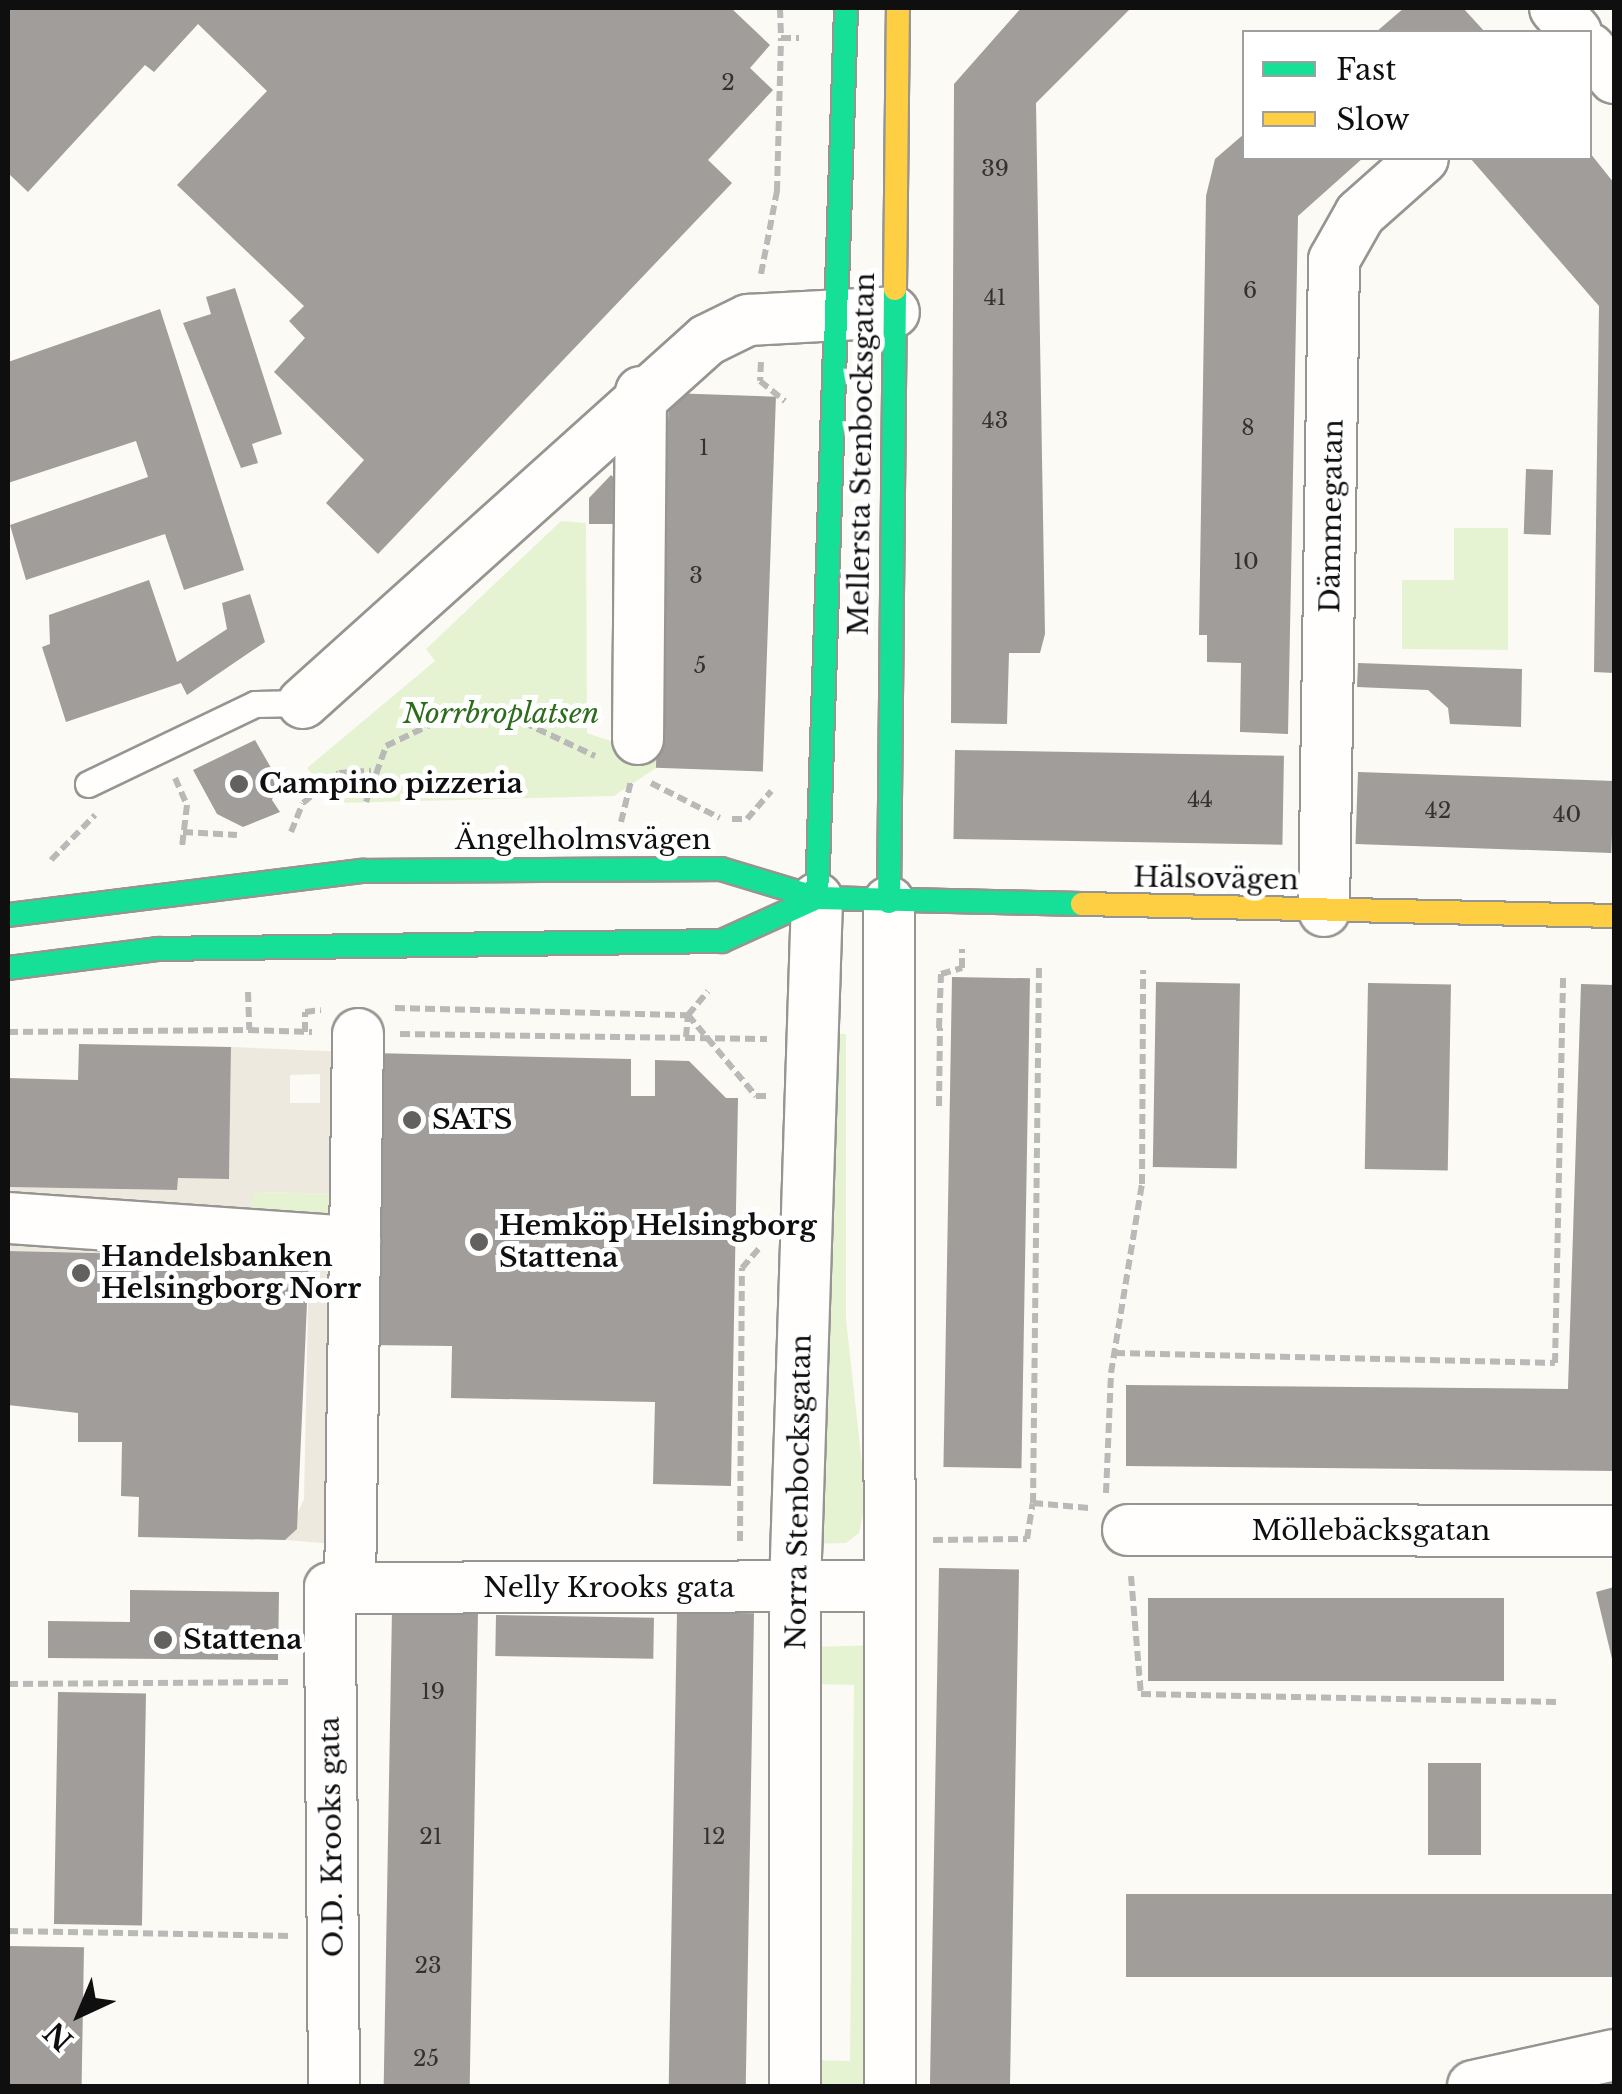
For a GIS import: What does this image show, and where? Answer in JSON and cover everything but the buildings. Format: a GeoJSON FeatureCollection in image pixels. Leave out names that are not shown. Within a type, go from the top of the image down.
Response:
{"type":"FeatureCollection","features":[{"type":"Feature","properties":{"kind":"main road","name":"Mellersta Stenbocksgatan"},"geometry":{"type":"LineString","coordinates":[[817,898],[818,790],[840,314],[846,8]]}},
{"type":"Feature","properties":{"kind":"main road","name":"Mellersta Stenbocksgatan"},"geometry":{"type":"LineString","coordinates":[[889,902],[898,8]]}},
{"type":"Feature","properties":{"kind":"main road","name":"Ängelholmsvägen"},"geometry":{"type":"LineString","coordinates":[[8,915],[362,871],[721,868],[817,898]]}},
{"type":"Feature","properties":{"kind":"main road","name":"Hälsovägen"},"geometry":{"type":"LineString","coordinates":[[817,898],[1614,916]]}},
{"type":"Feature","properties":{"kind":"main road"},"geometry":{"type":"LineString","coordinates":[[8,968],[158,949],[722,941],[817,898]]}},
{"type":"Feature","properties":{"kind":"street"},"geometry":{"type":"LineString","coordinates":[[1592,53],[1614,78]]}},
{"type":"Feature","properties":{"kind":"street","name":"Dämmegatan"},"geometry":{"type":"LineString","coordinates":[[1324,911],[1332,603],[1334,260],[1360,214],[1421,160]]}},
{"type":"Feature","properties":{"kind":"street"},"geometry":{"type":"LineString","coordinates":[[304,704],[340,680],[641,392],[730,327],[894,312]]}},
{"type":"Feature","properties":{"kind":"street"},"geometry":{"type":"LineString","coordinates":[[624,761],[641,392]]}},
{"type":"Feature","properties":{"kind":"street","name":"Norra Stenbocksgatan"},"geometry":{"type":"LineString","coordinates":[[795,2086],[794,1588],[817,898]]}},
{"type":"Feature","properties":{"kind":"street"},"geometry":{"type":"LineString","coordinates":[[889,902],[890,2086]]}},
{"type":"Feature","properties":{"kind":"street","name":"O.D. Krooks gata"},"geometry":{"type":"LineString","coordinates":[[334,2086],[330,1682],[340,1588],[355,1242],[352,1016]]}},
{"type":"Feature","properties":{"kind":"street"},"geometry":{"type":"LineString","coordinates":[[8,1218],[355,1242]]}},
{"type":"Feature","properties":{"kind":"street","name":"Möllebäcksgatan"},"geometry":{"type":"LineString","coordinates":[[1128,1530],[1614,1532]]}},
{"type":"Feature","properties":{"kind":"street","name":"Nelly Krooks gata"},"geometry":{"type":"LineString","coordinates":[[340,1588],[888,1586]]}},
{"type":"Feature","properties":{"kind":"street"},"geometry":{"type":"LineString","coordinates":[[1473,2086],[1614,2055]]}},
{"type":"Feature","properties":{"kind":"lane"},"geometry":{"type":"LineString","coordinates":[[88,784],[255,704],[304,704]]}},
{"type":"Feature","properties":{"kind":"path"},"geometry":{"type":"LineString","coordinates":[[780,8],[781,38]]}},
{"type":"Feature","properties":{"kind":"path"},"geometry":{"type":"LineString","coordinates":[[366,802],[371,771],[386,746],[418,723],[474,711],[529,723],[624,761],[720,818]]}},
{"type":"Feature","properties":{"kind":"path"},"geometry":{"type":"LineString","coordinates":[[620,826],[624,761]]}},
{"type":"Feature","properties":{"kind":"path"},"geometry":{"type":"LineString","coordinates":[[272,836],[289,837],[303,803],[339,773],[371,771]]}},
{"type":"Feature","properties":{"kind":"path"},"geometry":{"type":"LineString","coordinates":[[687,821],[747,819],[773,788],[818,790]]}},
{"type":"Feature","properties":{"kind":"path"},"geometry":{"type":"LineString","coordinates":[[720,818],[720,829]]}},
{"type":"Feature","properties":{"kind":"path"},"geometry":{"type":"LineString","coordinates":[[608,826],[637,824]]}},
{"type":"Feature","properties":{"kind":"path"},"geometry":{"type":"LineString","coordinates":[[183,832],[254,836]]}},
{"type":"Feature","properties":{"kind":"path"},"geometry":{"type":"LineString","coordinates":[[940,1540],[1027,1539],[1033,1503],[1039,968]]}},
{"type":"Feature","properties":{"kind":"path"},"geometry":{"type":"LineString","coordinates":[[1033,1503],[1106,1509],[1115,1354],[1142,1184],[1144,970]]}},
{"type":"Feature","properties":{"kind":"path"},"geometry":{"type":"LineString","coordinates":[[686,1037],[688,1014],[721,976]]}},
{"type":"Feature","properties":{"kind":"path"},"geometry":{"type":"LineString","coordinates":[[1115,1354],[1555,1364],[1563,976]]}},
{"type":"Feature","properties":{"kind":"path"},"geometry":{"type":"LineString","coordinates":[[230,988],[248,986],[249,1030]]}},
{"type":"Feature","properties":{"kind":"path"},"geometry":{"type":"LineString","coordinates":[[305,1032],[305,1012],[707,1039],[769,1038],[770,1023]]}},
{"type":"Feature","properties":{"kind":"path"},"geometry":{"type":"LineString","coordinates":[[8,1032],[305,1032],[352,1016],[688,1014]]}},
{"type":"Feature","properties":{"kind":"path"},"geometry":{"type":"LineString","coordinates":[[688,1014],[756,1096],[768,1096]]}},
{"type":"Feature","properties":{"kind":"path"},"geometry":{"type":"LineString","coordinates":[[1128,1530],[1141,1694],[1556,1702]]}},
{"type":"Feature","properties":{"kind":"path"},"geometry":{"type":"LineString","coordinates":[[8,1684],[330,1682]]}},
{"type":"Feature","properties":{"kind":"path"},"geometry":{"type":"LineString","coordinates":[[8,1931],[333,1936]]}},
{"type":"Feature","properties":{"kind":"green space","name":"Norrbroplatsen"},"geometry":{"type":"Polygon","coordinates":[[[561,521],[586,523],[587,733],[657,757],[656,768],[614,796],[337,803],[307,768],[435,661],[426,649],[561,521]]]}},
{"type":"Feature","properties":{"kind":"green space"},"geometry":{"type":"Polygon","coordinates":[[[1454,528],[1508,528],[1508,650],[1402,649],[1402,580],[1454,580],[1454,528]]]}},
{"type":"Feature","properties":{"kind":"green space"},"geometry":{"type":"Polygon","coordinates":[[[831,1034],[846,1034],[846,1319],[866,1501],[859,1533],[846,1543],[810,1544],[831,1034]]]}},
{"type":"Feature","properties":{"kind":"green space"},"geometry":{"type":"Polygon","coordinates":[[[256,1192],[344,1194],[343,1219],[243,1219],[256,1192]]]}},
{"type":"Feature","properties":{"kind":"green space"},"geometry":{"type":"Polygon","coordinates":[[[880,1645],[877,2086],[806,2086],[807,2060],[850,2061],[854,1685],[812,1684],[811,1647],[880,1645]]]}},
{"type":"Feature","properties":{"kind":"shaded area"},"geometry":{"type":"Polygon","coordinates":[[[231,1047],[372,1053],[371,1547],[285,1540],[304,1499],[309,1258],[8,1251],[8,1187],[176,1190],[178,1178],[229,1179],[231,1047]],[[320,1074],[290,1075],[290,1103],[320,1103],[320,1074]],[[256,1192],[243,1219],[342,1219],[344,1194],[256,1192]]]}},
{"type":"Feature","properties":{"kind":"traffic: fast"},"geometry":{"type":"LineString","coordinates":[[817,898],[846,8]]}},
{"type":"Feature","properties":{"kind":"traffic: fast"},"geometry":{"type":"LineString","coordinates":[[889,902],[895,289]]}},
{"type":"Feature","properties":{"kind":"traffic: fast"},"geometry":{"type":"LineString","coordinates":[[8,915],[362,871],[721,869],[817,898],[1082,904]]}},
{"type":"Feature","properties":{"kind":"traffic: fast"},"geometry":{"type":"LineString","coordinates":[[8,968],[158,949],[722,941],[817,898]]}},
{"type":"Feature","properties":{"kind":"traffic: slow"},"geometry":{"type":"LineString","coordinates":[[895,289],[898,8]]}},
{"type":"Feature","properties":{"kind":"traffic: slow"},"geometry":{"type":"LineString","coordinates":[[1082,904],[1614,916]]}},
{"type":"Feature","properties":{"kind":"place","name":"Campino pizzeria"},"geometry":{"type":"Point","coordinates":[239,784]}},
{"type":"Feature","properties":{"kind":"place","name":"SATS"},"geometry":{"type":"Point","coordinates":[412,1120]}},
{"type":"Feature","properties":{"kind":"place","name":"Hemköp Helsingborg Stattena"},"geometry":{"type":"Point","coordinates":[479,1242]}},
{"type":"Feature","properties":{"kind":"place","name":"Handelsbanken Helsingborg Norr"},"geometry":{"type":"Point","coordinates":[81,1273]}},
{"type":"Feature","properties":{"kind":"place","name":"Stattena"},"geometry":{"type":"Point","coordinates":[163,1640]}}]}
